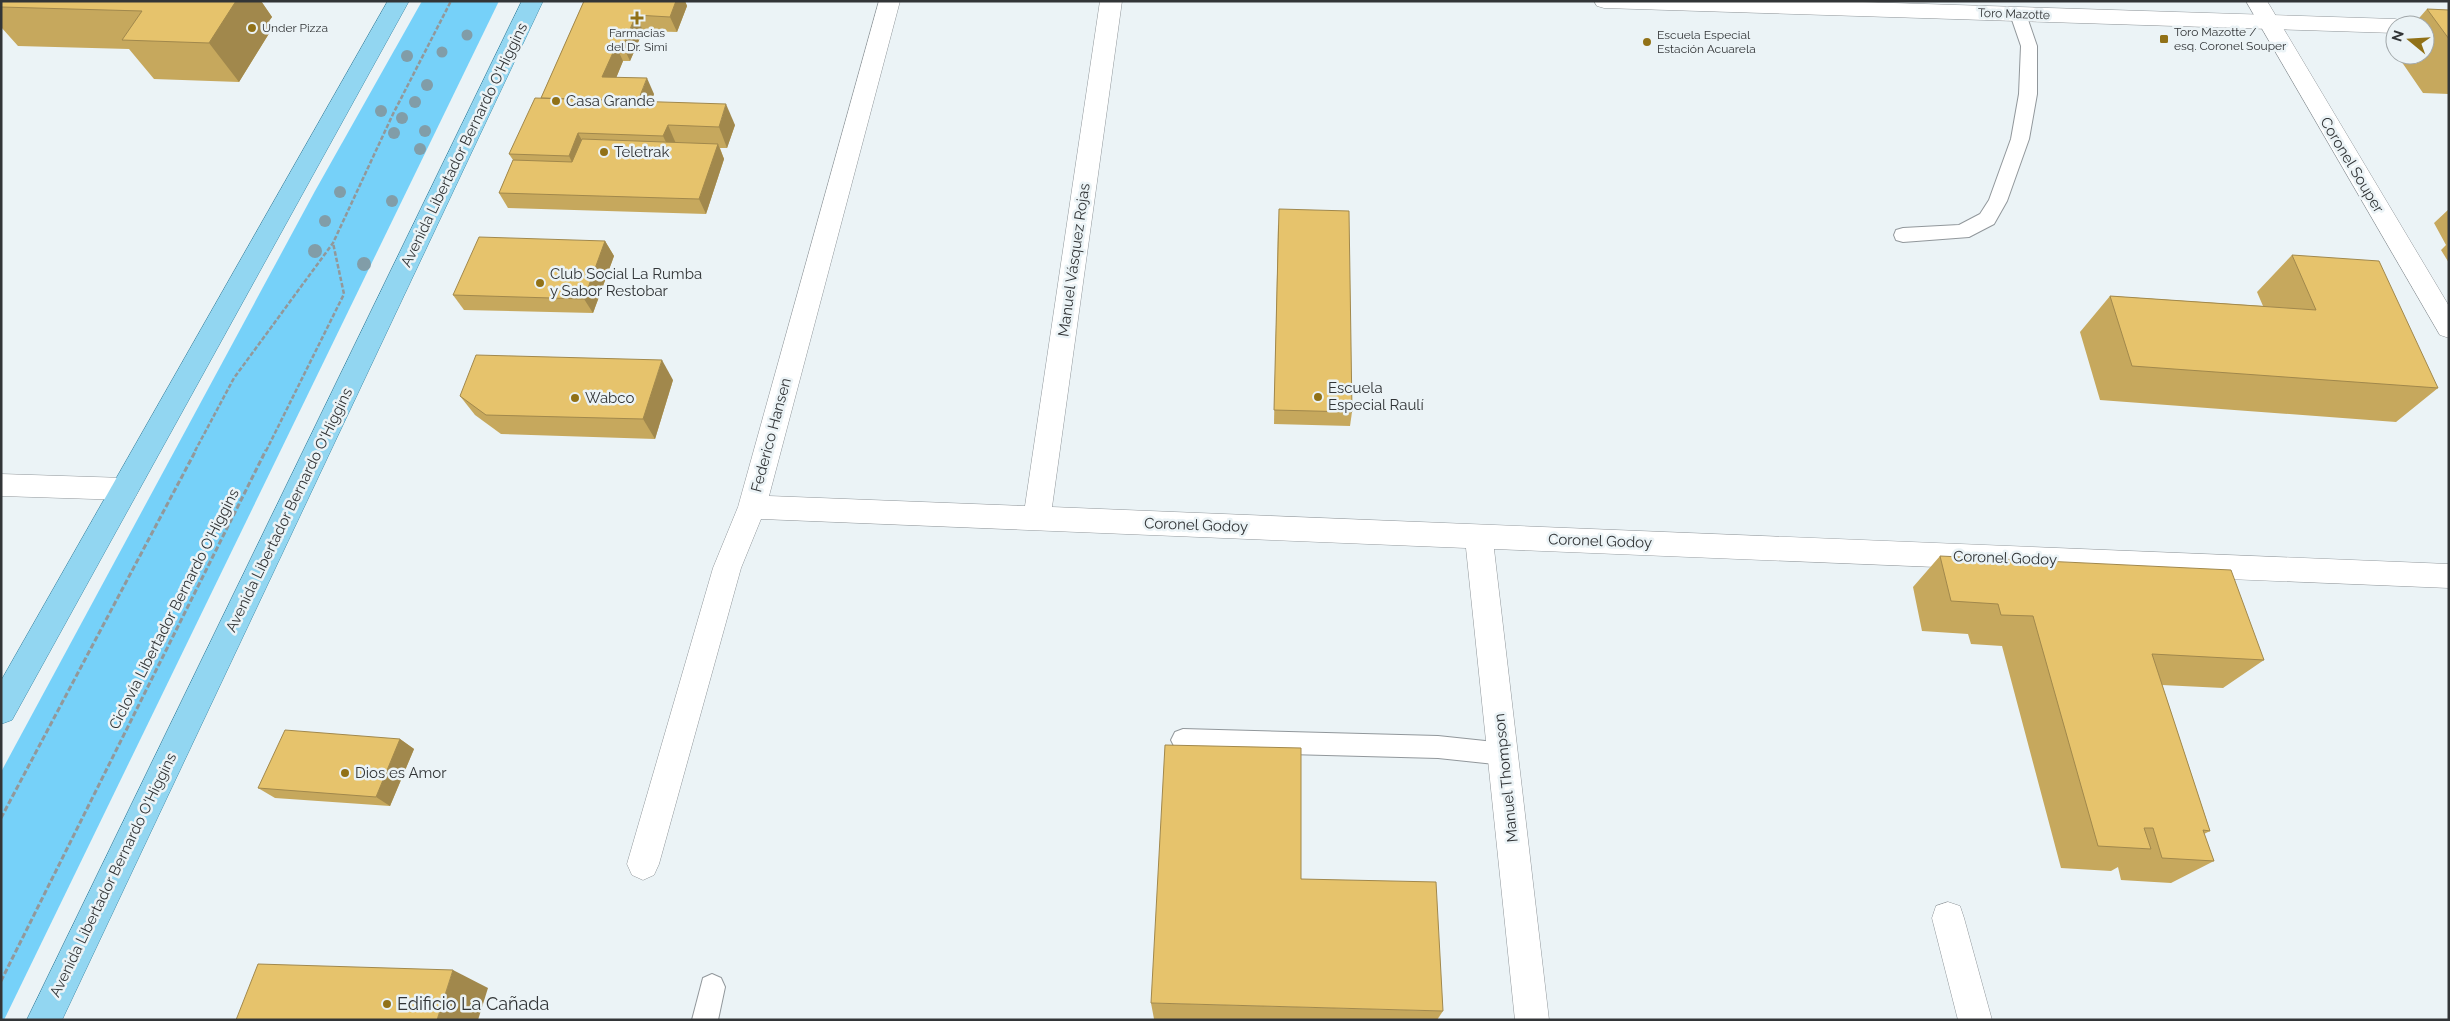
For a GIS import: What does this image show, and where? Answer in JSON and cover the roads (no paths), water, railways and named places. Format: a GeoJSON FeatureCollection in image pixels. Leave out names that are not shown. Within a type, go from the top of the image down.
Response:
{"type":"FeatureCollection","features":[{"type":"Feature","properties":{"kind":"main road"},"geometry":{"type":"LineString","coordinates":[[1,710],[399,1]]}},
{"type":"Feature","properties":{"kind":"main road","name":"Avenida Libertador Bernardo O'Higgins"},"geometry":{"type":"LineString","coordinates":[[44,1020],[534,1]]}},
{"type":"Feature","properties":{"kind":"street","name":"Federico Hansen"},"geometry":{"type":"LineString","coordinates":[[643,864],[727,568],[752,507],[890,1]]}},
{"type":"Feature","properties":{"kind":"street","name":"Manuel Vásquez Rojas"},"geometry":{"type":"LineString","coordinates":[[1037,518],[1111,1]]}},
{"type":"Feature","properties":{"kind":"street","name":"Toro Mazotte"},"geometry":{"type":"LineString","coordinates":[[1604,1],[2385,26]]}},
{"type":"Feature","properties":{"kind":"street","name":"Coronel Souper"},"geometry":{"type":"LineString","coordinates":[[2256,1],[2449,328]]}},
{"type":"Feature","properties":{"kind":"street"},"geometry":{"type":"LineString","coordinates":[[1,485],[125,489]]}},
{"type":"Feature","properties":{"kind":"street","name":"Coronel Godoy"},"geometry":{"type":"LineString","coordinates":[[752,507],[2449,576]]}},
{"type":"Feature","properties":{"kind":"street","name":"Manuel Thompson"},"geometry":{"type":"LineString","coordinates":[[1479,536],[1532,1020]]}},
{"type":"Feature","properties":{"kind":"street"},"geometry":{"type":"LineString","coordinates":[[1948,918],[1976,1020]]}},
{"type":"Feature","properties":{"kind":"lane"},"geometry":{"type":"LineString","coordinates":[[1904,235],[1962,232],[1987,219],[1998,201],[2020,139],[2028,94],[2029,46],[2018,14]]}},
{"type":"Feature","properties":{"kind":"lane"},"geometry":{"type":"LineString","coordinates":[[1183,740],[1438,747],[1504,754]]}},
{"type":"Feature","properties":{"kind":"lane"},"geometry":{"type":"LineString","coordinates":[[705,1020],[712,987]]}},
{"type":"Feature","properties":{"kind":"place","name":"Farmacias del Dr. Simi"},"geometry":{"type":"Point","coordinates":[637,18]}},
{"type":"Feature","properties":{"kind":"place","name":"Under Pizza"},"geometry":{"type":"Point","coordinates":[252,28]}},
{"type":"Feature","properties":{"kind":"place","name":"Toro Mazotte / esq. Coronel Souper"},"geometry":{"type":"Point","coordinates":[2164,39]}},
{"type":"Feature","properties":{"kind":"place","name":"Escuela Especial Estación Acuarela"},"geometry":{"type":"Point","coordinates":[1647,42]}},
{"type":"Feature","properties":{"kind":"place","name":"Casa Grande"},"geometry":{"type":"Point","coordinates":[556,101]}},
{"type":"Feature","properties":{"kind":"place","name":"Teletrak"},"geometry":{"type":"Point","coordinates":[604,152]}},
{"type":"Feature","properties":{"kind":"place","name":"Club Social La Rumba y Sabor Restobar"},"geometry":{"type":"Point","coordinates":[540,283]}},
{"type":"Feature","properties":{"kind":"place","name":"Escuela Especial Raulí"},"geometry":{"type":"Point","coordinates":[1318,397]}},
{"type":"Feature","properties":{"kind":"place","name":"Wabco"},"geometry":{"type":"Point","coordinates":[575,398]}},
{"type":"Feature","properties":{"kind":"place","name":"Dios es Amor"},"geometry":{"type":"Point","coordinates":[345,773]}},
{"type":"Feature","properties":{"kind":"place","name":"Edificio La Cañada"},"geometry":{"type":"Point","coordinates":[387,1004]}}]}
